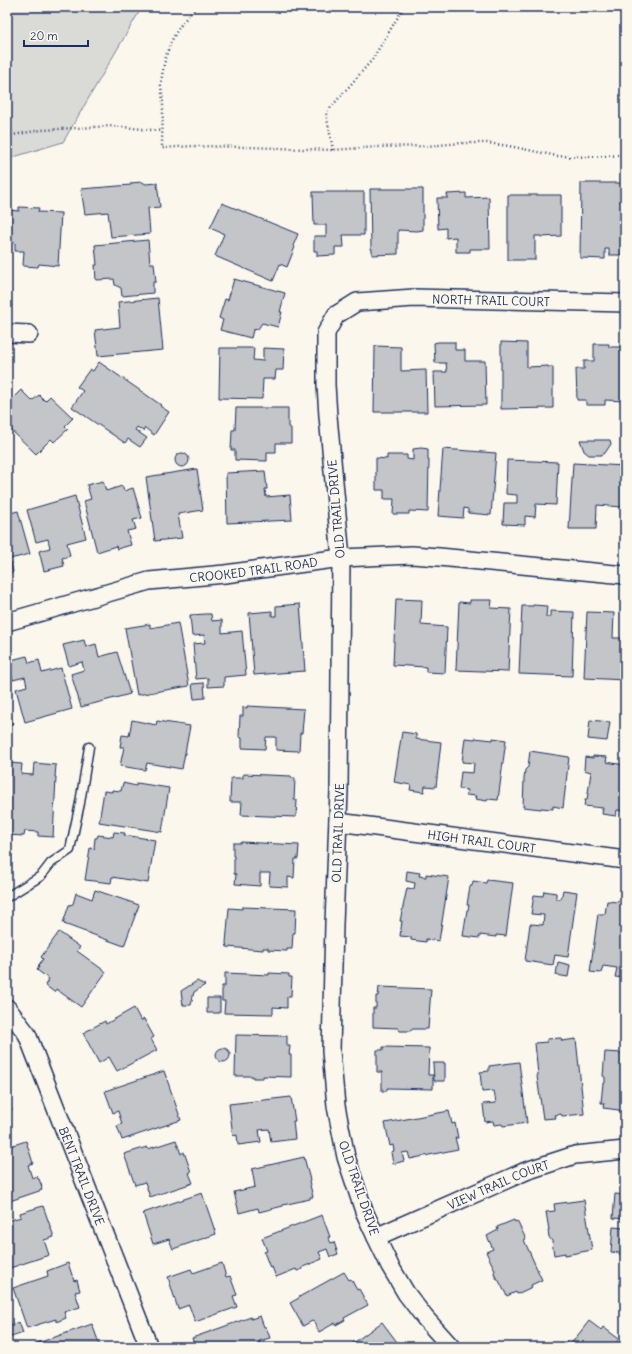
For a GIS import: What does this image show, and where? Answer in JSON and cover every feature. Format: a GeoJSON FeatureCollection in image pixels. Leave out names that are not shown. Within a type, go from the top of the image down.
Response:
{"type":"FeatureCollection","features":[{"type":"Feature","properties":{"kind":"street","name":"NORTH TRAIL COURT"},"geometry":{"type":"LineString","coordinates":[[357,302],[414,298],[625,303]]}},
{"type":"Feature","properties":{"kind":"street","name":"OLD TRAIL DRIVE"},"geometry":{"type":"LineString","coordinates":[[357,302],[336,315],[326,333],[327,408],[341,558],[338,822],[331,1061],[336,1106],[346,1157],[364,1210],[390,1266],[406,1293],[425,1318],[451,1347]]}},
{"type":"Feature","properties":{"kind":"street"},"geometry":{"type":"LineString","coordinates":[[7,333],[29,334]]}},
{"type":"Feature","properties":{"kind":"street","name":"CROOKED TRAIL ROAD"},"geometry":{"type":"LineString","coordinates":[[7,622],[149,581],[225,574],[341,558],[412,555],[625,576]]}},
{"type":"Feature","properties":{"kind":"street","name":"HIGH TRAIL COURT"},"geometry":{"type":"LineString","coordinates":[[338,822],[625,860]]}},
{"type":"Feature","properties":{"kind":"street","name":"BENT TRAIL DRIVE"},"geometry":{"type":"LineString","coordinates":[[7,1008],[27,1034],[149,1347]]}},
{"type":"Feature","properties":{"kind":"street","name":"VIEW TRAIL COURT"},"geometry":{"type":"LineString","coordinates":[[376,1237],[526,1171],[575,1155],[625,1150]]}},
{"type":"Feature","properties":{"kind":"lane"},"geometry":{"type":"LineString","coordinates":[[7,897],[41,876],[51,863],[70,850],[80,803],[89,747]]}},
{"type":"Feature","properties":{"kind":"path"},"geometry":{"type":"LineString","coordinates":[[197,7],[182,22],[171,40],[165,57],[161,84],[163,96],[162,148],[194,146],[333,150],[487,143],[557,156],[587,157],[625,155]]}},
{"type":"Feature","properties":{"kind":"path"},"geometry":{"type":"LineString","coordinates":[[333,150],[326,113],[372,60],[404,7]]}},
{"type":"Feature","properties":{"kind":"path"},"geometry":{"type":"LineString","coordinates":[[7,136],[41,130],[114,126],[162,131]]}},
{"type":"Feature","properties":{"kind":"shaded area"},"geometry":{"type":"Polygon","coordinates":[[[7,7],[142,7],[63,142],[7,159],[7,7]]]}},
{"type":"Feature","properties":{"kind":"building"},"geometry":{"type":"Polygon","coordinates":[[[142,182],[146,184],[157,183],[160,207],[148,208],[150,234],[111,237],[108,212],[85,214],[81,189],[131,185],[131,183],[142,182]]]}},
{"type":"Feature","properties":{"kind":"building"},"geometry":{"type":"Polygon","coordinates":[[[581,183],[625,183],[625,255],[609,255],[609,249],[605,249],[605,259],[580,258],[581,183]]]}},
{"type":"Feature","properties":{"kind":"building"},"geometry":{"type":"Polygon","coordinates":[[[370,189],[423,189],[423,230],[398,230],[398,254],[372,255],[370,189]]]}},
{"type":"Feature","properties":{"kind":"building"},"geometry":{"type":"Polygon","coordinates":[[[313,192],[364,192],[364,235],[343,235],[344,247],[335,247],[335,255],[317,256],[317,251],[314,251],[314,236],[326,236],[326,225],[314,225],[313,192]]]}},
{"type":"Feature","properties":{"kind":"building"},"geometry":{"type":"Polygon","coordinates":[[[466,193],[466,198],[489,197],[490,249],[470,249],[470,252],[456,252],[456,237],[446,238],[446,228],[438,229],[437,198],[448,198],[447,194],[466,193]]]}},
{"type":"Feature","properties":{"kind":"building"},"geometry":{"type":"Polygon","coordinates":[[[508,195],[561,195],[561,236],[535,236],[535,260],[508,260],[508,195]]]}},
{"type":"Feature","properties":{"kind":"building"},"geometry":{"type":"Polygon","coordinates":[[[222,203],[298,234],[293,246],[295,247],[287,267],[280,264],[273,281],[215,256],[224,234],[210,228],[222,203]]]}},
{"type":"Feature","properties":{"kind":"building"},"geometry":{"type":"Polygon","coordinates":[[[19,207],[39,208],[38,212],[61,213],[58,266],[39,264],[38,267],[23,266],[24,251],[15,251],[15,243],[7,242],[9,210],[19,211],[19,207]]]}},
{"type":"Feature","properties":{"kind":"building"},"geometry":{"type":"Polygon","coordinates":[[[148,240],[150,263],[154,263],[156,282],[153,282],[153,293],[122,296],[121,288],[115,285],[114,279],[96,280],[95,265],[97,265],[95,245],[148,240]]]}},
{"type":"Feature","properties":{"kind":"building"},"geometry":{"type":"Polygon","coordinates":[[[234,279],[285,293],[278,327],[262,323],[258,329],[253,330],[251,338],[220,330],[223,320],[219,318],[225,299],[228,300],[234,279]]]}},
{"type":"Feature","properties":{"kind":"building"},"geometry":{"type":"Polygon","coordinates":[[[158,298],[163,350],[98,356],[95,330],[120,327],[118,302],[158,298]]]}},
{"type":"Feature","properties":{"kind":"building"},"geometry":{"type":"Polygon","coordinates":[[[455,342],[455,350],[465,350],[465,361],[485,361],[486,405],[435,406],[434,372],[447,372],[446,363],[435,363],[434,343],[455,342]]]}},
{"type":"Feature","properties":{"kind":"building"},"geometry":{"type":"Polygon","coordinates":[[[501,342],[527,343],[527,367],[553,367],[553,408],[501,409],[501,342]]]}},
{"type":"Feature","properties":{"kind":"building"},"geometry":{"type":"Polygon","coordinates":[[[594,344],[609,344],[609,347],[625,347],[625,401],[605,400],[605,405],[586,405],[586,400],[577,400],[576,369],[584,369],[584,361],[594,361],[594,344]]]}},
{"type":"Feature","properties":{"kind":"building"},"geometry":{"type":"Polygon","coordinates":[[[375,346],[401,347],[401,371],[426,370],[427,412],[374,412],[375,346]]]}},
{"type":"Feature","properties":{"kind":"building"},"geometry":{"type":"Polygon","coordinates":[[[220,348],[254,348],[253,360],[263,361],[263,348],[284,349],[283,370],[276,370],[275,379],[263,379],[262,399],[219,398],[220,348]]]}},
{"type":"Feature","properties":{"kind":"building"},"geometry":{"type":"Polygon","coordinates":[[[99,362],[169,412],[154,435],[145,428],[143,431],[137,427],[135,430],[147,438],[140,447],[128,439],[125,443],[72,407],[83,391],[77,387],[90,369],[93,371],[99,362]]]}},
{"type":"Feature","properties":{"kind":"building"},"geometry":{"type":"Polygon","coordinates":[[[21,390],[32,401],[39,395],[45,401],[50,396],[73,418],[65,426],[68,429],[54,442],[51,439],[36,454],[7,426],[7,407],[12,403],[10,401],[21,390]]]}},
{"type":"Feature","properties":{"kind":"building"},"geometry":{"type":"Polygon","coordinates":[[[236,408],[288,408],[288,427],[291,428],[291,443],[276,443],[276,452],[267,452],[267,461],[235,460],[235,450],[231,450],[232,430],[235,430],[236,408]]]}},
{"type":"Feature","properties":{"kind":"building"},"geometry":{"type":"Polygon","coordinates":[[[580,440],[610,440],[611,444],[605,453],[601,455],[589,455],[584,451],[580,440]]]}},
{"type":"Feature","properties":{"kind":"building"},"geometry":{"type":"Polygon","coordinates":[[[413,449],[428,449],[428,512],[409,511],[409,514],[393,514],[394,499],[384,499],[384,490],[376,490],[376,458],[387,459],[387,455],[407,455],[407,459],[413,460],[413,449]]]}},
{"type":"Feature","properties":{"kind":"building"},"geometry":{"type":"Polygon","coordinates":[[[443,449],[496,453],[491,515],[468,513],[468,509],[464,508],[463,518],[438,516],[443,449]]]}},
{"type":"Feature","properties":{"kind":"building"},"geometry":{"type":"Polygon","coordinates":[[[182,453],[187,455],[189,460],[187,465],[182,467],[177,465],[175,460],[177,455],[182,453]]]}},
{"type":"Feature","properties":{"kind":"building"},"geometry":{"type":"Polygon","coordinates":[[[507,460],[558,462],[556,505],[536,504],[535,517],[525,516],[525,525],[503,524],[504,503],[517,503],[517,495],[506,494],[507,460]]]}},
{"type":"Feature","properties":{"kind":"building"},"geometry":{"type":"Polygon","coordinates":[[[573,463],[624,466],[622,507],[597,505],[596,529],[569,529],[573,463]]]}},
{"type":"Feature","properties":{"kind":"building"},"geometry":{"type":"Polygon","coordinates":[[[197,469],[203,510],[178,514],[182,538],[155,541],[146,477],[197,469]]]}},
{"type":"Feature","properties":{"kind":"building"},"geometry":{"type":"Polygon","coordinates":[[[265,471],[267,489],[265,489],[266,497],[290,495],[292,520],[227,523],[226,473],[265,471]]]}},
{"type":"Feature","properties":{"kind":"building"},"geometry":{"type":"Polygon","coordinates":[[[103,481],[106,491],[122,486],[124,491],[133,488],[142,518],[133,520],[136,529],[127,531],[131,545],[117,549],[116,546],[97,552],[84,501],[91,499],[87,485],[103,481]]]}},
{"type":"Feature","properties":{"kind":"building"},"geometry":{"type":"Polygon","coordinates":[[[75,496],[86,538],[67,543],[70,556],[62,558],[64,566],[44,571],[39,551],[50,548],[48,539],[36,542],[27,510],[75,496]]]}},
{"type":"Feature","properties":{"kind":"building"},"geometry":{"type":"Polygon","coordinates":[[[18,511],[30,554],[10,559],[13,572],[7,574],[7,514],[18,511]]]}},
{"type":"Feature","properties":{"kind":"building"},"geometry":{"type":"Polygon","coordinates":[[[396,599],[422,600],[421,625],[447,627],[445,673],[426,672],[426,667],[393,665],[396,599]]]}},
{"type":"Feature","properties":{"kind":"building"},"geometry":{"type":"Polygon","coordinates":[[[470,600],[492,600],[491,608],[511,609],[508,672],[456,670],[459,602],[470,603],[470,600]]]}},
{"type":"Feature","properties":{"kind":"building"},"geometry":{"type":"Polygon","coordinates":[[[300,604],[305,671],[254,675],[249,613],[272,611],[272,616],[276,616],[276,606],[300,604]]]}},
{"type":"Feature","properties":{"kind":"building"},"geometry":{"type":"Polygon","coordinates":[[[522,606],[547,606],[546,617],[550,617],[550,611],[574,612],[572,676],[519,674],[522,606]]]}},
{"type":"Feature","properties":{"kind":"building"},"geometry":{"type":"Polygon","coordinates":[[[587,612],[614,613],[613,638],[625,638],[625,680],[584,678],[587,612]]]}},
{"type":"Feature","properties":{"kind":"building"},"geometry":{"type":"Polygon","coordinates":[[[211,614],[212,621],[222,620],[222,633],[242,631],[246,675],[224,677],[224,686],[208,687],[208,678],[196,679],[193,644],[205,643],[204,635],[192,636],[190,615],[211,614]]]}},
{"type":"Feature","properties":{"kind":"building"},"geometry":{"type":"Polygon","coordinates":[[[178,623],[189,686],[137,695],[125,628],[150,624],[150,628],[178,623]]]}},
{"type":"Feature","properties":{"kind":"building"},"geometry":{"type":"Polygon","coordinates":[[[84,640],[86,647],[96,644],[99,657],[117,652],[130,694],[81,707],[71,674],[84,670],[82,662],[69,666],[63,645],[84,640]]]}},
{"type":"Feature","properties":{"kind":"building"},"geometry":{"type":"Polygon","coordinates":[[[27,656],[29,663],[39,660],[42,673],[61,668],[72,709],[25,722],[16,689],[27,686],[25,677],[13,680],[7,661],[27,656]]]}},
{"type":"Feature","properties":{"kind":"building"},"geometry":{"type":"Polygon","coordinates":[[[204,683],[205,698],[194,699],[192,684],[204,683]]]}},
{"type":"Feature","properties":{"kind":"building"},"geometry":{"type":"Polygon","coordinates":[[[7,700],[13,725],[7,726],[7,700]]]}},
{"type":"Feature","properties":{"kind":"building"},"geometry":{"type":"Polygon","coordinates":[[[247,706],[304,709],[299,751],[276,750],[276,737],[266,737],[265,749],[242,748],[242,738],[239,737],[240,716],[243,716],[243,707],[247,708],[247,706]]]}},
{"type":"Feature","properties":{"kind":"building"},"geometry":{"type":"Polygon","coordinates":[[[132,720],[156,725],[157,721],[190,726],[182,769],[147,763],[145,770],[120,766],[124,747],[120,747],[122,735],[129,736],[132,720]]]}},
{"type":"Feature","properties":{"kind":"building"},"geometry":{"type":"Polygon","coordinates":[[[590,720],[610,722],[607,741],[588,739],[590,720]]]}},
{"type":"Feature","properties":{"kind":"building"},"geometry":{"type":"Polygon","coordinates":[[[402,732],[416,734],[416,739],[441,742],[436,787],[425,786],[424,792],[410,790],[411,785],[394,782],[402,732]]]}},
{"type":"Feature","properties":{"kind":"building"},"geometry":{"type":"Polygon","coordinates":[[[465,738],[493,740],[493,738],[506,740],[498,800],[488,799],[487,801],[475,799],[476,796],[466,795],[467,790],[459,789],[461,772],[473,773],[474,763],[462,762],[465,738]]]}},
{"type":"Feature","properties":{"kind":"building"},"geometry":{"type":"Polygon","coordinates":[[[530,751],[569,757],[563,808],[553,806],[553,809],[523,807],[525,770],[528,767],[530,751]]]}},
{"type":"Feature","properties":{"kind":"building"},"geometry":{"type":"Polygon","coordinates":[[[593,756],[607,757],[606,762],[625,765],[625,811],[617,810],[616,816],[602,814],[603,808],[584,806],[585,800],[587,800],[591,772],[584,770],[585,757],[593,758],[593,756]]]}},
{"type":"Feature","properties":{"kind":"building"},"geometry":{"type":"Polygon","coordinates":[[[9,763],[22,764],[21,774],[33,775],[34,763],[56,765],[53,837],[38,836],[38,832],[25,831],[24,836],[7,835],[7,774],[9,763]]]}},
{"type":"Feature","properties":{"kind":"building"},"geometry":{"type":"Polygon","coordinates":[[[243,774],[291,776],[291,778],[295,778],[294,800],[297,800],[296,817],[241,815],[242,802],[230,802],[231,778],[243,778],[243,774]]]}},
{"type":"Feature","properties":{"kind":"building"},"geometry":{"type":"Polygon","coordinates":[[[123,783],[136,786],[137,783],[169,788],[162,832],[99,822],[104,791],[121,791],[123,783]]]}},
{"type":"Feature","properties":{"kind":"building"},"geometry":{"type":"Polygon","coordinates":[[[114,832],[155,840],[148,883],[112,877],[111,883],[85,880],[90,848],[95,849],[95,838],[97,838],[98,835],[113,837],[114,832]]]}},
{"type":"Feature","properties":{"kind":"building"},"geometry":{"type":"Polygon","coordinates":[[[241,842],[299,845],[298,859],[295,859],[294,878],[288,877],[288,887],[269,886],[270,873],[260,873],[260,886],[235,884],[236,874],[234,874],[233,843],[241,842]]]}},
{"type":"Feature","properties":{"kind":"building"},"geometry":{"type":"Polygon","coordinates":[[[407,871],[420,873],[419,876],[426,877],[426,874],[449,877],[439,941],[426,939],[426,942],[411,940],[411,937],[400,936],[402,921],[400,921],[407,888],[414,889],[415,883],[406,881],[407,871]]]}},
{"type":"Feature","properties":{"kind":"building"},"geometry":{"type":"Polygon","coordinates":[[[487,880],[513,883],[506,936],[496,935],[496,937],[480,935],[480,938],[463,936],[469,905],[467,905],[470,886],[472,886],[473,881],[486,883],[487,880]]]}},
{"type":"Feature","properties":{"kind":"building"},"geometry":{"type":"Polygon","coordinates":[[[95,890],[139,905],[124,946],[63,923],[69,905],[73,904],[76,893],[92,899],[95,890]]]}},
{"type":"Feature","properties":{"kind":"building"},"geometry":{"type":"Polygon","coordinates":[[[563,890],[577,892],[568,957],[555,955],[553,965],[525,961],[530,924],[543,925],[544,915],[531,914],[534,895],[543,896],[544,891],[556,893],[556,899],[561,899],[563,890]]]}},
{"type":"Feature","properties":{"kind":"building"},"geometry":{"type":"Polygon","coordinates":[[[620,899],[625,899],[625,978],[615,977],[617,968],[603,966],[601,973],[590,972],[598,914],[605,914],[607,901],[617,902],[620,899]]]}},
{"type":"Feature","properties":{"kind":"building"},"geometry":{"type":"Polygon","coordinates":[[[242,907],[296,909],[295,933],[293,933],[292,949],[287,949],[287,951],[268,950],[268,948],[263,948],[263,950],[227,947],[226,943],[229,908],[242,909],[242,907]]]}},
{"type":"Feature","properties":{"kind":"building"},"geometry":{"type":"Polygon","coordinates":[[[59,932],[80,947],[77,951],[106,972],[81,1007],[56,989],[54,992],[45,985],[49,979],[37,970],[43,959],[41,957],[59,932]]]}},
{"type":"Feature","properties":{"kind":"building"},"geometry":{"type":"Polygon","coordinates":[[[558,962],[570,965],[568,977],[556,975],[558,962]]]}},
{"type":"Feature","properties":{"kind":"building"},"geometry":{"type":"Polygon","coordinates":[[[225,973],[269,975],[269,973],[289,974],[289,977],[292,977],[291,996],[287,997],[287,1008],[273,1007],[273,1014],[224,1013],[225,1001],[222,1001],[222,986],[225,986],[225,973]]]}},
{"type":"Feature","properties":{"kind":"building"},"geometry":{"type":"Polygon","coordinates":[[[197,981],[205,985],[194,992],[191,1005],[183,1005],[181,991],[197,981]]]}},
{"type":"Feature","properties":{"kind":"building"},"geometry":{"type":"Polygon","coordinates":[[[379,987],[431,989],[428,1029],[400,1031],[398,1028],[373,1027],[373,1008],[376,1008],[376,996],[378,996],[379,987]]]}},
{"type":"Feature","properties":{"kind":"building"},"geometry":{"type":"Polygon","coordinates":[[[207,998],[220,998],[220,1013],[207,1013],[207,998]]]}},
{"type":"Feature","properties":{"kind":"building"},"geometry":{"type":"Polygon","coordinates":[[[134,1008],[141,1021],[144,1019],[154,1037],[151,1039],[157,1050],[117,1071],[109,1057],[99,1063],[83,1033],[105,1021],[106,1024],[134,1008]]]}},
{"type":"Feature","properties":{"kind":"building"},"geometry":{"type":"Polygon","coordinates":[[[236,1035],[287,1036],[287,1046],[290,1046],[289,1055],[291,1055],[291,1077],[263,1076],[263,1078],[253,1078],[253,1076],[235,1076],[236,1035]]]}},
{"type":"Feature","properties":{"kind":"building"},"geometry":{"type":"Polygon","coordinates":[[[561,1038],[562,1041],[576,1039],[584,1114],[562,1116],[561,1114],[555,1115],[556,1118],[543,1119],[537,1076],[535,1043],[547,1042],[547,1039],[561,1038]]]}},
{"type":"Feature","properties":{"kind":"building"},"geometry":{"type":"Polygon","coordinates":[[[383,1047],[429,1048],[428,1075],[433,1075],[433,1089],[387,1088],[387,1091],[382,1091],[382,1072],[377,1072],[377,1050],[383,1050],[383,1047]]]}},
{"type":"Feature","properties":{"kind":"building"},"geometry":{"type":"Polygon","coordinates":[[[220,1048],[226,1048],[230,1052],[230,1058],[226,1062],[220,1062],[216,1058],[216,1052],[220,1048]]]}},
{"type":"Feature","properties":{"kind":"building"},"geometry":{"type":"Polygon","coordinates":[[[605,1052],[622,1053],[622,1056],[625,1056],[625,1112],[603,1108],[604,1103],[601,1103],[603,1083],[605,1083],[605,1077],[603,1076],[605,1052]]]}},
{"type":"Feature","properties":{"kind":"building"},"geometry":{"type":"Polygon","coordinates":[[[519,1062],[527,1123],[503,1126],[502,1124],[494,1125],[493,1121],[485,1122],[483,1104],[496,1103],[494,1091],[482,1092],[480,1072],[489,1071],[489,1066],[519,1062]]]}},
{"type":"Feature","properties":{"kind":"building"},"geometry":{"type":"Polygon","coordinates":[[[433,1063],[445,1063],[445,1081],[434,1081],[433,1063]]]}},
{"type":"Feature","properties":{"kind":"building"},"geometry":{"type":"Polygon","coordinates":[[[164,1071],[181,1120],[122,1140],[117,1126],[122,1124],[118,1111],[113,1113],[105,1091],[164,1071]]]}},
{"type":"Feature","properties":{"kind":"building"},"geometry":{"type":"Polygon","coordinates":[[[291,1097],[295,1121],[293,1121],[295,1139],[271,1142],[269,1129],[259,1130],[261,1142],[238,1145],[237,1135],[233,1136],[229,1104],[291,1097]]]}},
{"type":"Feature","properties":{"kind":"building"},"geometry":{"type":"Polygon","coordinates":[[[7,1101],[12,1110],[7,1113],[7,1101]]]}},
{"type":"Feature","properties":{"kind":"building"},"geometry":{"type":"Polygon","coordinates":[[[449,1111],[452,1124],[455,1123],[458,1138],[455,1138],[458,1149],[410,1159],[408,1152],[402,1153],[404,1161],[393,1164],[391,1152],[394,1151],[393,1145],[390,1146],[385,1123],[449,1111]]]}},
{"type":"Feature","properties":{"kind":"building"},"geometry":{"type":"Polygon","coordinates":[[[176,1140],[181,1154],[184,1152],[193,1183],[150,1197],[145,1182],[135,1185],[124,1154],[147,1147],[148,1149],[176,1140]]]}},
{"type":"Feature","properties":{"kind":"building"},"geometry":{"type":"Polygon","coordinates":[[[26,1141],[33,1163],[28,1165],[32,1178],[37,1176],[42,1190],[7,1202],[7,1147],[26,1141]]]}},
{"type":"Feature","properties":{"kind":"building"},"geometry":{"type":"Polygon","coordinates":[[[304,1157],[313,1197],[259,1212],[258,1208],[239,1213],[234,1192],[255,1187],[252,1169],[304,1157]]]}},
{"type":"Feature","properties":{"kind":"building"},"geometry":{"type":"Polygon","coordinates":[[[202,1193],[216,1234],[173,1249],[169,1239],[153,1244],[143,1213],[202,1193]]]}},
{"type":"Feature","properties":{"kind":"building"},"geometry":{"type":"Polygon","coordinates":[[[615,1194],[625,1195],[625,1219],[613,1218],[615,1194]]]}},
{"type":"Feature","properties":{"kind":"building"},"geometry":{"type":"Polygon","coordinates":[[[584,1200],[592,1250],[565,1255],[565,1253],[554,1255],[552,1241],[549,1237],[546,1212],[555,1211],[554,1204],[584,1200]]]}},
{"type":"Feature","properties":{"kind":"building"},"geometry":{"type":"Polygon","coordinates":[[[43,1206],[54,1237],[44,1240],[49,1255],[7,1269],[7,1221],[21,1217],[20,1213],[43,1206]]]}},
{"type":"Feature","properties":{"kind":"building"},"geometry":{"type":"Polygon","coordinates":[[[322,1215],[330,1237],[328,1237],[331,1243],[334,1242],[338,1254],[330,1257],[327,1249],[319,1252],[322,1259],[303,1267],[303,1269],[297,1271],[296,1269],[276,1277],[272,1267],[270,1268],[264,1252],[267,1251],[262,1238],[322,1215]]]}},
{"type":"Feature","properties":{"kind":"building"},"geometry":{"type":"Polygon","coordinates":[[[514,1220],[515,1222],[517,1221],[526,1239],[524,1240],[542,1280],[531,1285],[532,1287],[517,1294],[516,1292],[507,1296],[496,1278],[494,1273],[495,1270],[486,1252],[493,1249],[487,1236],[498,1230],[497,1227],[514,1220]]]}},
{"type":"Feature","properties":{"kind":"building"},"geometry":{"type":"Polygon","coordinates":[[[625,1223],[625,1255],[620,1255],[620,1253],[611,1252],[613,1227],[624,1228],[625,1223]]]}},
{"type":"Feature","properties":{"kind":"building"},"geometry":{"type":"Polygon","coordinates":[[[68,1263],[74,1281],[77,1280],[80,1291],[75,1292],[80,1307],[64,1312],[66,1318],[56,1322],[56,1319],[27,1328],[13,1288],[48,1276],[47,1271],[68,1263]]]}},
{"type":"Feature","properties":{"kind":"building"},"geometry":{"type":"Polygon","coordinates":[[[222,1263],[226,1277],[230,1276],[237,1295],[233,1296],[237,1307],[195,1322],[189,1305],[178,1309],[168,1277],[191,1269],[193,1273],[222,1263]]]}},
{"type":"Feature","properties":{"kind":"building"},"geometry":{"type":"Polygon","coordinates":[[[344,1272],[349,1280],[351,1279],[357,1290],[359,1289],[368,1305],[344,1318],[345,1320],[336,1325],[335,1323],[319,1332],[312,1321],[303,1326],[290,1303],[344,1272]]]}},
{"type":"Feature","properties":{"kind":"building"},"geometry":{"type":"Polygon","coordinates":[[[260,1316],[270,1338],[259,1341],[261,1347],[195,1347],[192,1338],[251,1317],[251,1319],[260,1316]]]}},
{"type":"Feature","properties":{"kind":"building"},"geometry":{"type":"Polygon","coordinates":[[[589,1321],[601,1330],[603,1327],[619,1339],[616,1343],[622,1347],[562,1347],[566,1342],[570,1345],[589,1321]]]}},
{"type":"Feature","properties":{"kind":"building"},"geometry":{"type":"Polygon","coordinates":[[[19,1322],[23,1333],[8,1338],[7,1326],[19,1322]]]}},
{"type":"Feature","properties":{"kind":"building"},"geometry":{"type":"Polygon","coordinates":[[[382,1322],[397,1342],[396,1344],[398,1347],[348,1347],[382,1322]]]}},
{"type":"Feature","properties":{"kind":"building"},"geometry":{"type":"Polygon","coordinates":[[[92,1324],[100,1346],[36,1347],[35,1344],[92,1324]]]}}]}
